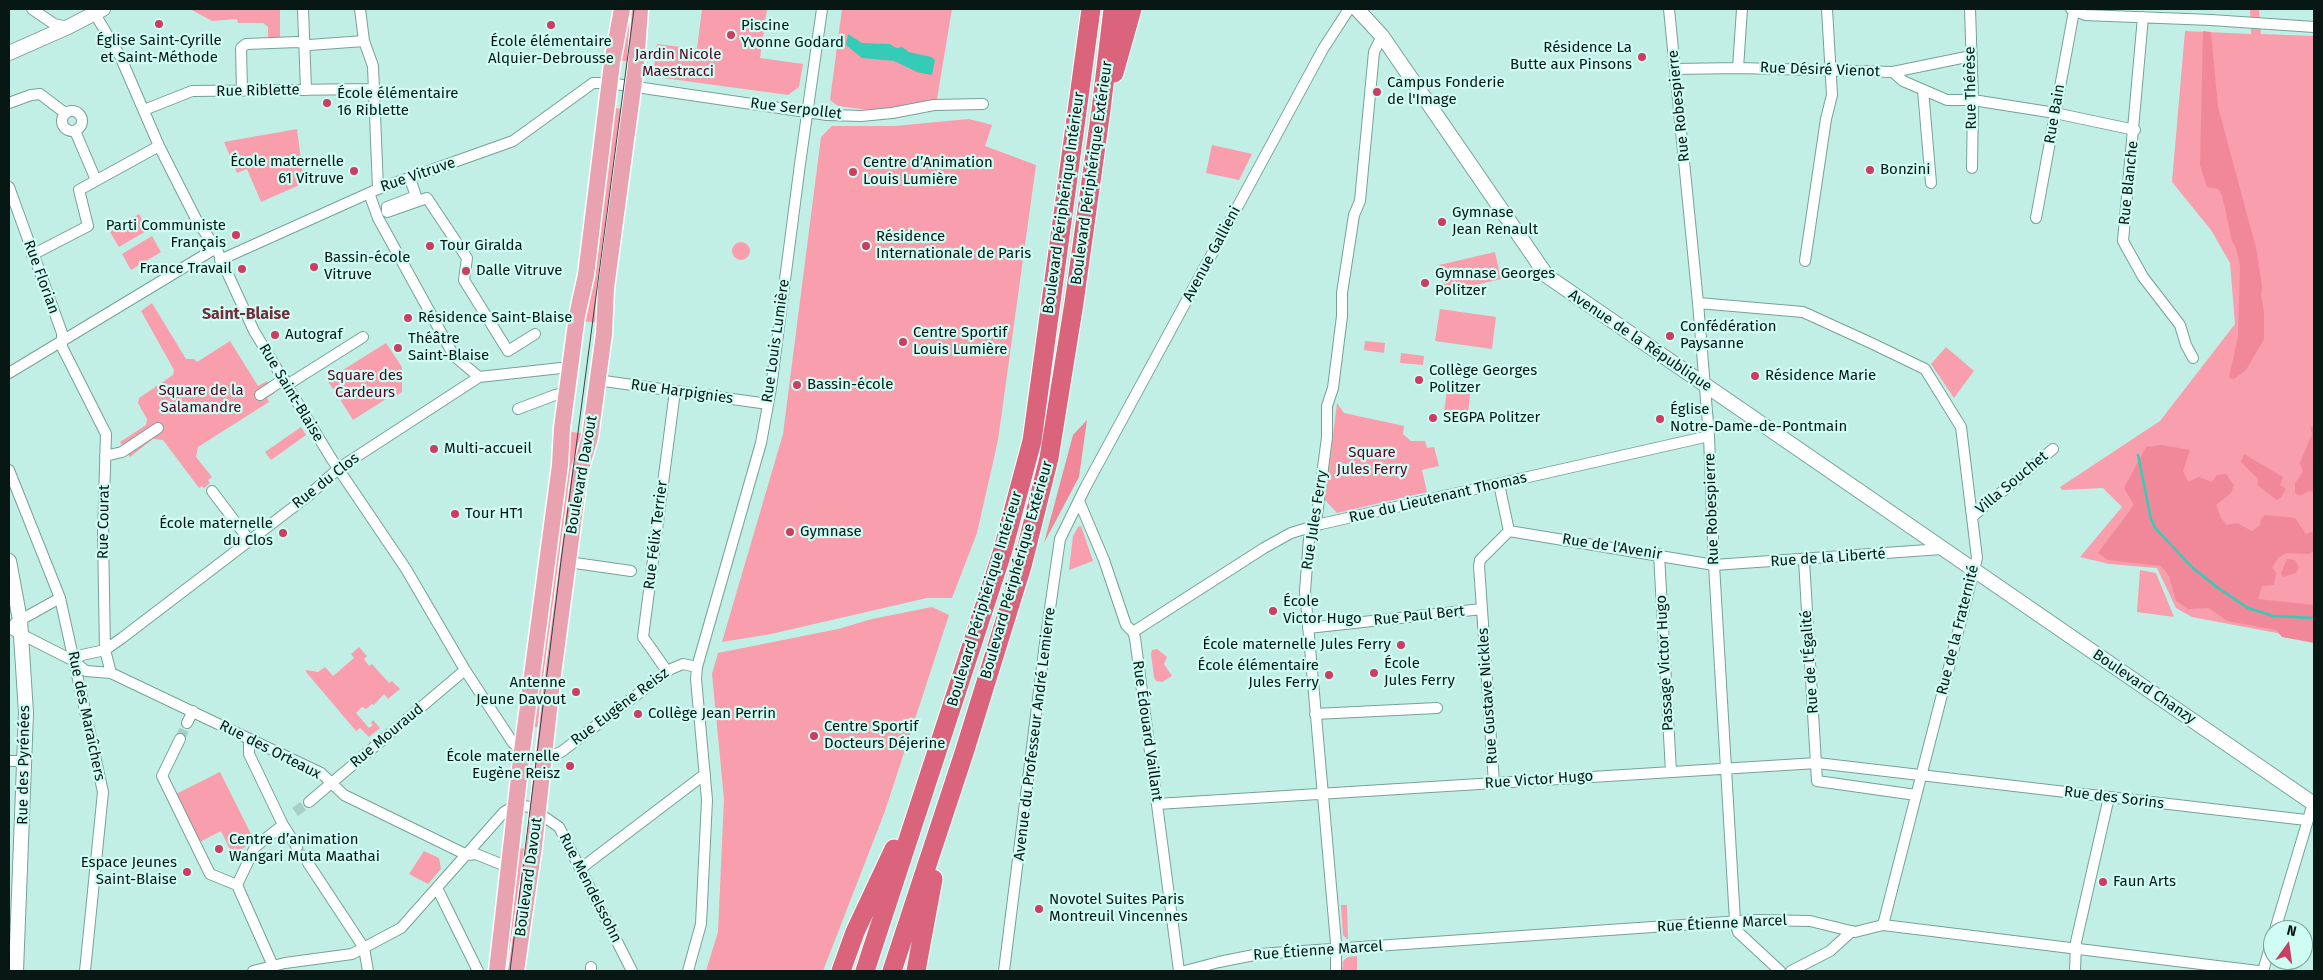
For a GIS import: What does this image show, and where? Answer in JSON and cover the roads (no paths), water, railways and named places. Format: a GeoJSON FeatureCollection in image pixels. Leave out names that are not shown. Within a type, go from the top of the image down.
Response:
{"type":"FeatureCollection","features":[{"type":"Feature","properties":{"kind":"highway"},"geometry":{"type":"LineString","coordinates":[[1077,9],[1088,31]]}},
{"type":"Feature","properties":{"kind":"highway","name":"Boulevard Périphérique Intérieur"},"geometry":{"type":"LineString","coordinates":[[865,971],[1002,553],[1032,441],[1091,9]]}},
{"type":"Feature","properties":{"kind":"highway","name":"Boulevard Périphérique Extérieur"},"geometry":{"type":"LineString","coordinates":[[892,971],[964,753],[1022,566],[1049,458],[1074,303],[1113,9]]}},
{"type":"Feature","properties":{"kind":"highway"},"geometry":{"type":"LineString","coordinates":[[1101,110],[1119,60],[1132,9]]}},
{"type":"Feature","properties":{"kind":"highway"},"geometry":{"type":"LineString","coordinates":[[916,971],[933,875],[964,753]]}},
{"type":"Feature","properties":{"kind":"highway"},"geometry":{"type":"LineString","coordinates":[[841,971],[855,932],[926,783]]}},
{"type":"Feature","properties":{"kind":"main road","name":"Boulevard Davout"},"geometry":{"type":"LineString","coordinates":[[516,971],[524,816],[522,751],[549,560],[570,367],[577,316],[586,275],[609,83],[622,9]]}},
{"type":"Feature","properties":{"kind":"main road","name":"Boulevard Davout"},"geometry":{"type":"LineString","coordinates":[[497,971],[508,867],[545,758],[580,471],[590,437],[604,326],[606,288],[633,87],[640,9]]}},
{"type":"Feature","properties":{"kind":"main road","name":"Avenue de la République"},"geometry":{"type":"LineString","coordinates":[[1357,9],[1382,36],[1547,276],[1942,549],[1974,569]]}},
{"type":"Feature","properties":{"kind":"main road","name":"Avenue de la République"},"geometry":{"type":"LineString","coordinates":[[1369,9],[1382,36]]}},
{"type":"Feature","properties":{"kind":"main road"},"geometry":{"type":"LineString","coordinates":[[9,52],[99,12]]}},
{"type":"Feature","properties":{"kind":"main road","name":"Rue des Pyrénées"},"geometry":{"type":"LineString","coordinates":[[9,560],[12,625],[21,636],[25,679],[26,761],[16,971]]}},
{"type":"Feature","properties":{"kind":"main road","name":"Boulevard Chanzy"},"geometry":{"type":"LineString","coordinates":[[1974,569],[2314,804]]}},
{"type":"Feature","properties":{"kind":"street"},"geometry":{"type":"LineString","coordinates":[[32,9],[54,24],[68,27]]}},
{"type":"Feature","properties":{"kind":"street"},"geometry":{"type":"LineString","coordinates":[[303,9],[306,90]]}},
{"type":"Feature","properties":{"kind":"street"},"geometry":{"type":"LineString","coordinates":[[360,9],[364,41],[373,66],[374,191],[378,218],[454,356],[479,377]]}},
{"type":"Feature","properties":{"kind":"street","name":"Rue Louis Lumière"},"geometry":{"type":"LineString","coordinates":[[688,971],[701,924],[707,800],[696,679],[697,667],[760,443],[768,404],[822,9]]}},
{"type":"Feature","properties":{"kind":"street","name":"Avenue Gallieni"},"geometry":{"type":"LineString","coordinates":[[1079,500],[1323,49],[1349,9]]}},
{"type":"Feature","properties":{"kind":"street","name":"Rue Robespierre"},"geometry":{"type":"LineString","coordinates":[[1669,9],[1709,436],[1714,565],[1735,921]]}},
{"type":"Feature","properties":{"kind":"street"},"geometry":{"type":"LineString","coordinates":[[1738,68],[1742,9]]}},
{"type":"Feature","properties":{"kind":"street"},"geometry":{"type":"LineString","coordinates":[[1805,261],[1826,119],[1832,95],[1827,9]]}},
{"type":"Feature","properties":{"kind":"street","name":"Rue Thérèse"},"geometry":{"type":"LineString","coordinates":[[1970,9],[1973,100],[1972,168]]}},
{"type":"Feature","properties":{"kind":"street"},"geometry":{"type":"LineString","coordinates":[[2073,10],[2085,15],[2314,27]]}},
{"type":"Feature","properties":{"kind":"street","name":"Rue Bain"},"geometry":{"type":"LineString","coordinates":[[2036,218],[2073,10]]}},
{"type":"Feature","properties":{"kind":"street","name":"Rue Saint-Blaise"},"geometry":{"type":"LineString","coordinates":[[99,12],[159,146],[197,221],[216,248],[254,331],[339,468],[406,569],[465,670],[513,743],[522,751]]}},
{"type":"Feature","properties":{"kind":"street","name":"Rue Blanche"},"geometry":{"type":"LineString","coordinates":[[2143,18],[2123,241],[2143,277],[2180,325],[2186,345],[2193,358]]}},
{"type":"Feature","properties":{"kind":"street","name":"Rue Jules Ferry"},"geometry":{"type":"LineString","coordinates":[[1336,950],[1305,591],[1309,539],[1317,515],[1321,486],[1327,437],[1327,406],[1333,388],[1351,234],[1354,215],[1360,201],[1374,52],[1382,36]]}},
{"type":"Feature","properties":{"kind":"street"},"geometry":{"type":"LineString","coordinates":[[242,91],[241,48],[246,44],[364,41]]}},
{"type":"Feature","properties":{"kind":"street"},"geometry":{"type":"LineString","coordinates":[[1893,72],[1971,56]]}},
{"type":"Feature","properties":{"kind":"street","name":"Rue Désiré Vienot"},"geometry":{"type":"LineString","coordinates":[[1676,69],[1738,68],[1831,72],[1893,72],[1903,81],[1947,100],[1973,100],[2055,113],[2134,130]]}},
{"type":"Feature","properties":{"kind":"street","name":"Rue Vitruve"},"geometry":{"type":"LineString","coordinates":[[220,260],[374,191],[513,141],[593,82],[609,83]]}},
{"type":"Feature","properties":{"kind":"street","name":"Rue Serpollet"},"geometry":{"type":"LineString","coordinates":[[609,83],[827,115],[861,116],[892,113],[934,105],[983,104]]}},
{"type":"Feature","properties":{"kind":"street","name":"Rue Riblette"},"geometry":{"type":"LineString","coordinates":[[144,110],[192,92],[374,89]]}},
{"type":"Feature","properties":{"kind":"street"},"geometry":{"type":"LineString","coordinates":[[1923,90],[1931,183]]}},
{"type":"Feature","properties":{"kind":"street"},"geometry":{"type":"LineString","coordinates":[[9,102],[36,94],[61,108],[65,113],[61,120],[66,129],[71,132],[75,130],[96,180]]}},
{"type":"Feature","properties":{"kind":"street"},"geometry":{"type":"LineString","coordinates":[[32,255],[88,226],[79,190],[159,146]]}},
{"type":"Feature","properties":{"kind":"street"},"geometry":{"type":"LineString","coordinates":[[410,179],[416,196],[387,207],[387,212],[427,198],[467,258],[464,280],[508,350],[535,334]]}},
{"type":"Feature","properties":{"kind":"street","name":"Rue Florian"},"geometry":{"type":"LineString","coordinates":[[9,187],[32,255],[62,333],[62,347],[106,434],[105,456]]}},
{"type":"Feature","properties":{"kind":"street"},"geometry":{"type":"LineString","coordinates":[[9,373],[216,248]]}},
{"type":"Feature","properties":{"kind":"street","name":"Rue de la Fraternité"},"geometry":{"type":"LineString","coordinates":[[1698,303],[1803,312],[1925,369],[1961,427],[1977,558],[1882,925]]}},
{"type":"Feature","properties":{"kind":"street"},"geometry":{"type":"LineString","coordinates":[[260,395],[363,337]]}},
{"type":"Feature","properties":{"kind":"street","name":"Rue du Clos"},"geometry":{"type":"LineString","coordinates":[[105,650],[330,478],[339,468],[479,377],[570,367]]}},
{"type":"Feature","properties":{"kind":"street","name":"Rue Harpignies"},"geometry":{"type":"LineString","coordinates":[[597,380],[768,404]]}},
{"type":"Feature","properties":{"kind":"street","name":"Rue Félix Terrier"},"geometry":{"type":"LineString","coordinates":[[666,671],[643,637],[675,391]]}},
{"type":"Feature","properties":{"kind":"street"},"geometry":{"type":"LineString","coordinates":[[518,410],[556,395],[567,393]]}},
{"type":"Feature","properties":{"kind":"street"},"geometry":{"type":"LineString","coordinates":[[105,456],[122,452],[158,428]]}},
{"type":"Feature","properties":{"kind":"street","name":"Rue du Lieutenant Thomas"},"geometry":{"type":"LineString","coordinates":[[1133,632],[1264,548],[1291,534],[1313,527],[1709,436]]}},
{"type":"Feature","properties":{"kind":"street","name":"Villa Souchet"},"geometry":{"type":"LineString","coordinates":[[1972,517],[2053,449]]}},
{"type":"Feature","properties":{"kind":"street","name":"Rue Courat"},"geometry":{"type":"LineString","coordinates":[[105,456],[103,535],[105,650]]}},
{"type":"Feature","properties":{"kind":"street","name":"Rue des Maraîchers"},"geometry":{"type":"LineString","coordinates":[[9,470],[60,598],[103,792],[85,971]]}},
{"type":"Feature","properties":{"kind":"street"},"geometry":{"type":"LineString","coordinates":[[1499,484],[1509,531]]}},
{"type":"Feature","properties":{"kind":"street"},"geometry":{"type":"LineString","coordinates":[[212,491],[249,540]]}},
{"type":"Feature","properties":{"kind":"street","name":"Rue Édouard Vaillant"},"geometry":{"type":"LineString","coordinates":[[1079,500],[1101,552],[1126,625],[1133,632],[1179,971]]}},
{"type":"Feature","properties":{"kind":"street","name":"Avenue du Professeur André Lemierre"},"geometry":{"type":"LineString","coordinates":[[1004,971],[1060,539],[1079,500]]}},
{"type":"Feature","properties":{"kind":"street","name":"Rue de l'Avenir"},"geometry":{"type":"LineString","coordinates":[[1509,531],[1659,554],[1714,565]]}},
{"type":"Feature","properties":{"kind":"street","name":"Rue Paul Bert"},"geometry":{"type":"LineString","coordinates":[[1308,628],[1482,610],[1480,560],[1509,531]]}},
{"type":"Feature","properties":{"kind":"street","name":"Rue de la Liberté"},"geometry":{"type":"LineString","coordinates":[[1714,565],[1942,549]]}},
{"type":"Feature","properties":{"kind":"street","name":"Passage Victor Hugo"},"geometry":{"type":"LineString","coordinates":[[1659,554],[1671,772]]}},
{"type":"Feature","properties":{"kind":"street","name":"Rue de l'Égalité"},"geometry":{"type":"LineString","coordinates":[[1804,560],[1817,781],[1916,795]]}},
{"type":"Feature","properties":{"kind":"street"},"geometry":{"type":"LineString","coordinates":[[568,562],[631,571]]}},
{"type":"Feature","properties":{"kind":"street"},"geometry":{"type":"LineString","coordinates":[[12,625],[60,598]]}},
{"type":"Feature","properties":{"kind":"street","name":"Rue Gustave Nickles"},"geometry":{"type":"LineString","coordinates":[[1482,610],[1494,783]]}},
{"type":"Feature","properties":{"kind":"street","name":"Rue des Orteaux"},"geometry":{"type":"LineString","coordinates":[[21,636],[74,661],[86,671],[111,673],[321,773],[344,795],[467,855],[476,854],[508,867]]}},
{"type":"Feature","properties":{"kind":"street"},"geometry":{"type":"LineString","coordinates":[[74,661],[82,655],[105,650],[111,673]]}},
{"type":"Feature","properties":{"kind":"street","name":"Rue Eugène Reisz"},"geometry":{"type":"LineString","coordinates":[[545,758],[561,752],[666,671],[683,664],[697,667]]}},
{"type":"Feature","properties":{"kind":"street","name":"Rue Mouraud"},"geometry":{"type":"LineString","coordinates":[[309,802],[465,670]]}},
{"type":"Feature","properties":{"kind":"street"},"geometry":{"type":"LineString","coordinates":[[1315,714],[1437,708]]}},
{"type":"Feature","properties":{"kind":"street"},"geometry":{"type":"LineString","coordinates":[[187,723],[193,711]]}},
{"type":"Feature","properties":{"kind":"street"},"geometry":{"type":"LineString","coordinates":[[180,739],[162,776],[210,874],[237,885],[273,966]]}},
{"type":"Feature","properties":{"kind":"street"},"geometry":{"type":"LineString","coordinates":[[250,740],[248,754],[297,847]]}},
{"type":"Feature","properties":{"kind":"street"},"geometry":{"type":"LineString","coordinates":[[9,761],[26,761]]}},
{"type":"Feature","properties":{"kind":"street","name":"Rue Victor Hugo"},"geometry":{"type":"LineString","coordinates":[[1157,804],[1817,763],[1921,776]]}},
{"type":"Feature","properties":{"kind":"street"},"geometry":{"type":"LineString","coordinates":[[580,869],[704,774]]}},
{"type":"Feature","properties":{"kind":"street","name":"Rue des Sorins"},"geometry":{"type":"LineString","coordinates":[[1921,776],[2306,820]]}},
{"type":"Feature","properties":{"kind":"street"},"geometry":{"type":"LineString","coordinates":[[2075,971],[2076,948],[2109,797]]}},
{"type":"Feature","properties":{"kind":"street"},"geometry":{"type":"LineString","coordinates":[[2278,920],[2306,820],[2314,804]]}},
{"type":"Feature","properties":{"kind":"street"},"geometry":{"type":"LineString","coordinates":[[253,971],[273,966],[352,954],[402,928],[504,812],[524,816]]}},
{"type":"Feature","properties":{"kind":"street","name":"Rue Mendelssohn"},"geometry":{"type":"LineString","coordinates":[[524,816],[559,827],[632,971]]}},
{"type":"Feature","properties":{"kind":"street"},"geometry":{"type":"LineString","coordinates":[[237,885],[255,846],[283,823]]}},
{"type":"Feature","properties":{"kind":"street"},"geometry":{"type":"LineString","coordinates":[[308,863],[364,948],[368,971]]}},
{"type":"Feature","properties":{"kind":"street"},"geometry":{"type":"LineString","coordinates":[[437,888],[478,971]]}},
{"type":"Feature","properties":{"kind":"street"},"geometry":{"type":"LineString","coordinates":[[1735,921],[1738,932],[1780,971]]}},
{"type":"Feature","properties":{"kind":"street","name":"Rue Étienne Marcel"},"geometry":{"type":"LineString","coordinates":[[1185,971],[1259,954],[1735,921],[1810,921],[1852,932],[1882,925],[2258,971]]}},
{"type":"Feature","properties":{"kind":"street"},"geometry":{"type":"LineString","coordinates":[[1791,971],[1830,951],[1852,932]]}},
{"type":"Feature","properties":{"kind":"street"},"geometry":{"type":"LineString","coordinates":[[1336,950],[1336,971]]}},
{"type":"Feature","properties":{"kind":"waterway"},"geometry":{"type":"LineString","coordinates":[[2138,455],[2151,519],[2155,528],[2193,568],[2248,608],[2273,616],[2312,618]]}},
{"type":"Feature","properties":{"kind":"tunnel"},"geometry":{"type":"LineString","coordinates":[[180,739],[187,723]]}},
{"type":"Feature","properties":{"kind":"tunnel"},"geometry":{"type":"LineString","coordinates":[[295,812],[309,802]]}},
{"type":"Feature","properties":{"kind":"tunnel"},"geometry":{"type":"LineString","coordinates":[[297,847],[308,863]]}},
{"type":"Feature","properties":{"kind":"tram line"},"geometry":{"type":"LineString","coordinates":[[510,971],[561,561],[634,9]]}},
{"type":"Feature","properties":{"kind":"place","name":"Église Saint-Cyrille et Saint-Méthode"},"geometry":{"type":"Point","coordinates":[159,24]}},
{"type":"Feature","properties":{"kind":"place","name":"École élémentaire Alquier-Debrousse"},"geometry":{"type":"Point","coordinates":[551,25]}},
{"type":"Feature","properties":{"kind":"place","name":"Piscine Yvonne Godard"},"geometry":{"type":"Point","coordinates":[731,35]}},
{"type":"Feature","properties":{"kind":"place","name":"Résidence La Butte aux Pinsons"},"geometry":{"type":"Point","coordinates":[1642,57]}},
{"type":"Feature","properties":{"kind":"place","name":"Campus Fonderie de l'Image"},"geometry":{"type":"Point","coordinates":[1377,92]}},
{"type":"Feature","properties":{"kind":"place","name":"École élémentaire 16 Riblette"},"geometry":{"type":"Point","coordinates":[327,103]}},
{"type":"Feature","properties":{"kind":"place","name":"Bonzini"},"geometry":{"type":"Point","coordinates":[1870,170]}},
{"type":"Feature","properties":{"kind":"place","name":"École maternelle 61 Vitruve"},"geometry":{"type":"Point","coordinates":[354,171]}},
{"type":"Feature","properties":{"kind":"place","name":"Centre d’Animation Louis Lumière"},"geometry":{"type":"Point","coordinates":[853,172]}},
{"type":"Feature","properties":{"kind":"place","name":"Gymnase Jean Renault"},"geometry":{"type":"Point","coordinates":[1442,222]}},
{"type":"Feature","properties":{"kind":"place","name":"Parti Communiste Français"},"geometry":{"type":"Point","coordinates":[236,235]}},
{"type":"Feature","properties":{"kind":"place","name":"Tour Giralda"},"geometry":{"type":"Point","coordinates":[430,246]}},
{"type":"Feature","properties":{"kind":"place","name":"Résidence Internationale de Paris"},"geometry":{"type":"Point","coordinates":[866,246]}},
{"type":"Feature","properties":{"kind":"place","name":"Bassin-école Vitruve"},"geometry":{"type":"Point","coordinates":[314,267]}},
{"type":"Feature","properties":{"kind":"place","name":"France Travail"},"geometry":{"type":"Point","coordinates":[242,269]}},
{"type":"Feature","properties":{"kind":"place","name":"Dalle Vitruve"},"geometry":{"type":"Point","coordinates":[466,271]}},
{"type":"Feature","properties":{"kind":"place","name":"Gymnase Georges Politzer"},"geometry":{"type":"Point","coordinates":[1425,283]}},
{"type":"Feature","properties":{"kind":"place","name":"Résidence Saint-Blaise"},"geometry":{"type":"Point","coordinates":[408,318]}},
{"type":"Feature","properties":{"kind":"place","name":"Autograf"},"geometry":{"type":"Point","coordinates":[275,335]}},
{"type":"Feature","properties":{"kind":"place","name":"Confédération Paysanne"},"geometry":{"type":"Point","coordinates":[1670,336]}},
{"type":"Feature","properties":{"kind":"place","name":"Centre Sportif Louis Lumière"},"geometry":{"type":"Point","coordinates":[903,342]}},
{"type":"Feature","properties":{"kind":"place","name":"Théâtre Saint-Blaise"},"geometry":{"type":"Point","coordinates":[398,348]}},
{"type":"Feature","properties":{"kind":"place","name":"Résidence Marie"},"geometry":{"type":"Point","coordinates":[1755,376]}},
{"type":"Feature","properties":{"kind":"place","name":"Collège Georges Politzer"},"geometry":{"type":"Point","coordinates":[1419,380]}},
{"type":"Feature","properties":{"kind":"place","name":"Bassin-école"},"geometry":{"type":"Point","coordinates":[797,385]}},
{"type":"Feature","properties":{"kind":"place","name":"SEGPA Politzer"},"geometry":{"type":"Point","coordinates":[1433,418]}},
{"type":"Feature","properties":{"kind":"place","name":"Église Notre-Dame-de-Pontmain"},"geometry":{"type":"Point","coordinates":[1660,419]}},
{"type":"Feature","properties":{"kind":"place","name":"Multi-accueil"},"geometry":{"type":"Point","coordinates":[434,449]}},
{"type":"Feature","properties":{"kind":"place","name":"Tour HT1"},"geometry":{"type":"Point","coordinates":[455,514]}},
{"type":"Feature","properties":{"kind":"place","name":"Gymnase"},"geometry":{"type":"Point","coordinates":[790,532]}},
{"type":"Feature","properties":{"kind":"place","name":"École maternelle du Clos"},"geometry":{"type":"Point","coordinates":[283,533]}},
{"type":"Feature","properties":{"kind":"place","name":"École Victor Hugo"},"geometry":{"type":"Point","coordinates":[1273,611]}},
{"type":"Feature","properties":{"kind":"place","name":"École maternelle Jules Ferry"},"geometry":{"type":"Point","coordinates":[1401,645]}},
{"type":"Feature","properties":{"kind":"place","name":"École Jules Ferry"},"geometry":{"type":"Point","coordinates":[1374,673]}},
{"type":"Feature","properties":{"kind":"place","name":"École élémentaire Jules Ferry"},"geometry":{"type":"Point","coordinates":[1329,675]}},
{"type":"Feature","properties":{"kind":"place","name":"Antenne Jeune Davout"},"geometry":{"type":"Point","coordinates":[576,692]}},
{"type":"Feature","properties":{"kind":"place","name":"Collège Jean Perrin"},"geometry":{"type":"Point","coordinates":[638,714]}},
{"type":"Feature","properties":{"kind":"place","name":"Centre Sportif Docteurs Déjerine"},"geometry":{"type":"Point","coordinates":[814,736]}},
{"type":"Feature","properties":{"kind":"place","name":"École maternelle Eugène Reisz"},"geometry":{"type":"Point","coordinates":[570,766]}},
{"type":"Feature","properties":{"kind":"place","name":"Centre d’animation Wangari Muta Maathai"},"geometry":{"type":"Point","coordinates":[219,849]}},
{"type":"Feature","properties":{"kind":"place","name":"Espace Jeunes Saint-Blaise"},"geometry":{"type":"Point","coordinates":[187,872]}},
{"type":"Feature","properties":{"kind":"place","name":"Faun Arts"},"geometry":{"type":"Point","coordinates":[2103,882]}},
{"type":"Feature","properties":{"kind":"place","name":"Novotel Suites Paris Montreuil Vincennes"},"geometry":{"type":"Point","coordinates":[1039,909]}},
{"type":"Feature","properties":{"kind":"district","name":"Saint-Blaise"},"geometry":{"type":"Point","coordinates":[246,315]}},
{"type":"Feature","properties":{"kind":"park label","name":"Jardin Nicole Maestracci"},"geometry":{"type":"Point","coordinates":[678,64]}},
{"type":"Feature","properties":{"kind":"park label","name":"Square des Cardeurs"},"geometry":{"type":"Point","coordinates":[365,384]}},
{"type":"Feature","properties":{"kind":"park label","name":"Square de la Salamandre"},"geometry":{"type":"Point","coordinates":[201,400]}},
{"type":"Feature","properties":{"kind":"park label","name":"Square Jules Ferry"},"geometry":{"type":"Point","coordinates":[1372,462]}}]}
